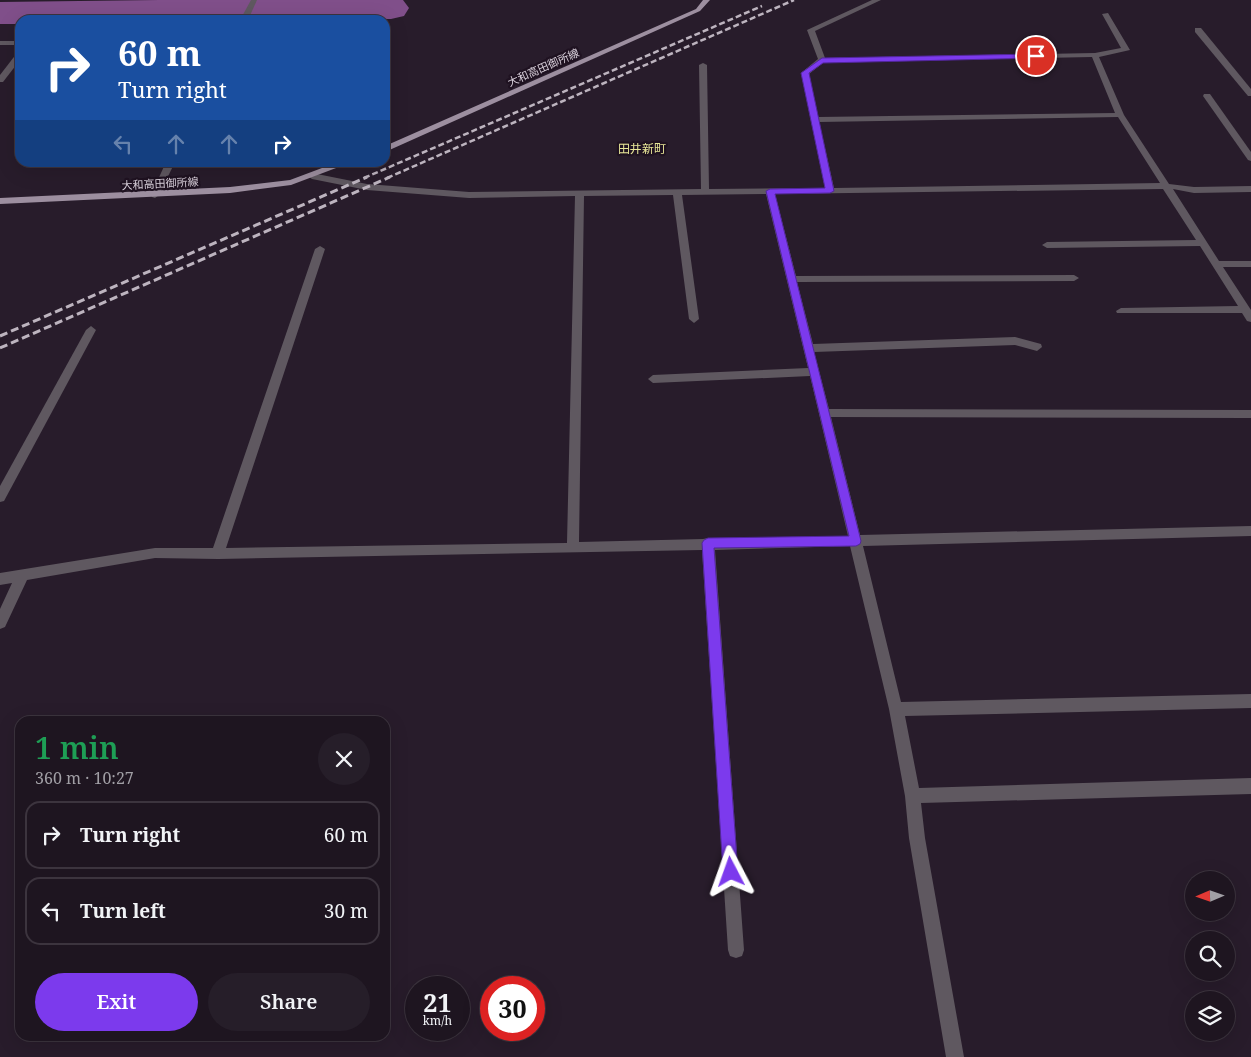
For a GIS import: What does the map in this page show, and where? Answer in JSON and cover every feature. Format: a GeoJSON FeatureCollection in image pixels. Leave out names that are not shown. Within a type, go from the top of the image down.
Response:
{"type":"FeatureCollection","features":[{"type":"Feature","properties":{"kind":"main road","name":"大和高田御所線"},"geometry":{"type":"LineString","coordinates":[[390,147],[698,10],[707,0]]}},
{"type":"Feature","properties":{"kind":"main road","name":"大和高田御所線"},"geometry":{"type":"LineString","coordinates":[[0,201],[230,190],[292,182],[335,167]]}},
{"type":"Feature","properties":{"kind":"street"},"geometry":{"type":"LineString","coordinates":[[246,15],[254,0]]}},
{"type":"Feature","properties":{"kind":"street"},"geometry":{"type":"LineString","coordinates":[[822,60],[811,30],[878,0]]}},
{"type":"Feature","properties":{"kind":"street"},"geometry":{"type":"LineString","coordinates":[[830,191],[805,73],[822,60],[1095,56],[1126,50],[1106,14]]}},
{"type":"Feature","properties":{"kind":"street"},"geometry":{"type":"LineString","coordinates":[[1198,30],[1251,94]]}},
{"type":"Feature","properties":{"kind":"street"},"geometry":{"type":"LineString","coordinates":[[0,43],[15,43]]}},
{"type":"Feature","properties":{"kind":"street"},"geometry":{"type":"LineString","coordinates":[[1095,56],[1120,115],[1251,318]]}},
{"type":"Feature","properties":{"kind":"street"},"geometry":{"type":"LineString","coordinates":[[0,80],[15,62]]}},
{"type":"Feature","properties":{"kind":"street"},"geometry":{"type":"LineString","coordinates":[[703,65],[705,192]]}},
{"type":"Feature","properties":{"kind":"street"},"geometry":{"type":"LineString","coordinates":[[1207,96],[1251,158]]}},
{"type":"Feature","properties":{"kind":"street"},"geometry":{"type":"LineString","coordinates":[[814,120],[1120,115]]}},
{"type":"Feature","properties":{"kind":"street"},"geometry":{"type":"LineString","coordinates":[[155,194],[168,167]]}},
{"type":"Feature","properties":{"kind":"street"},"geometry":{"type":"LineString","coordinates":[[312,176],[367,187],[468,195],[1167,186],[1194,190],[1251,189]]}},
{"type":"Feature","properties":{"kind":"street"},"geometry":{"type":"LineString","coordinates":[[770,191],[896,709],[913,796],[917,838],[955,1057]]}},
{"type":"Feature","properties":{"kind":"street"},"geometry":{"type":"LineString","coordinates":[[677,192],[694,319]]}},
{"type":"Feature","properties":{"kind":"street"},"geometry":{"type":"LineString","coordinates":[[573,548],[580,193]]}},
{"type":"Feature","properties":{"kind":"street"},"geometry":{"type":"LineString","coordinates":[[1047,245],[1203,243]]}},
{"type":"Feature","properties":{"kind":"street"},"geometry":{"type":"LineString","coordinates":[[218,554],[320,249]]}},
{"type":"Feature","properties":{"kind":"street"},"geometry":{"type":"LineString","coordinates":[[1216,264],[1251,264]]}},
{"type":"Feature","properties":{"kind":"street"},"geometry":{"type":"LineString","coordinates":[[791,279],[1074,278]]}},
{"type":"Feature","properties":{"kind":"street"},"geometry":{"type":"LineString","coordinates":[[1121,311],[1245,309]]}},
{"type":"Feature","properties":{"kind":"street"},"geometry":{"type":"LineString","coordinates":[[0,497],[91,330]]}},
{"type":"Feature","properties":{"kind":"street"},"geometry":{"type":"LineString","coordinates":[[808,348],[1015,341],[1038,346]]}},
{"type":"Feature","properties":{"kind":"street"},"geometry":{"type":"LineString","coordinates":[[652,380],[814,372]]}},
{"type":"Feature","properties":{"kind":"street"},"geometry":{"type":"LineString","coordinates":[[824,412],[1251,414]]}},
{"type":"Feature","properties":{"kind":"street"},"geometry":{"type":"LineString","coordinates":[[0,579],[154,553],[218,554],[573,548],[708,543],[1251,531]]}},
{"type":"Feature","properties":{"kind":"street"},"geometry":{"type":"LineString","coordinates":[[708,543],[736,950]]}},
{"type":"Feature","properties":{"kind":"street"},"geometry":{"type":"LineString","coordinates":[[0,623],[22,576]]}},
{"type":"Feature","properties":{"kind":"street"},"geometry":{"type":"LineString","coordinates":[[896,709],[1251,701]]}},
{"type":"Feature","properties":{"kind":"street"},"geometry":{"type":"LineString","coordinates":[[913,796],[1251,786]]}},
{"type":"Feature","properties":{"kind":"waterway"},"geometry":{"type":"LineString","coordinates":[[0,13],[391,8]]}},
{"type":"Feature","properties":{"kind":"railway"},"geometry":{"type":"LineString","coordinates":[[387,178],[794,0]]}},
{"type":"Feature","properties":{"kind":"railway"},"geometry":{"type":"LineString","coordinates":[[390,167],[762,6]]}},
{"type":"Feature","properties":{"kind":"railway"},"geometry":{"type":"LineString","coordinates":[[364,178],[389,167]]}},
{"type":"Feature","properties":{"kind":"railway"},"geometry":{"type":"LineString","coordinates":[[0,336],[367,177]]}},
{"type":"Feature","properties":{"kind":"railway"},"geometry":{"type":"LineString","coordinates":[[0,348],[390,177]]}},
{"type":"Feature","properties":{"kind":"district","name":"田井新町"},"geometry":{"type":"Point","coordinates":[642,148]}},
{"type":"Feature","properties":{"kind":"route"},"geometry":{"type":"LineString","coordinates":[[731,872],[708,543],[856,541],[770,191],[830,191],[805,73],[822,60],[1036,56]]}}]}
